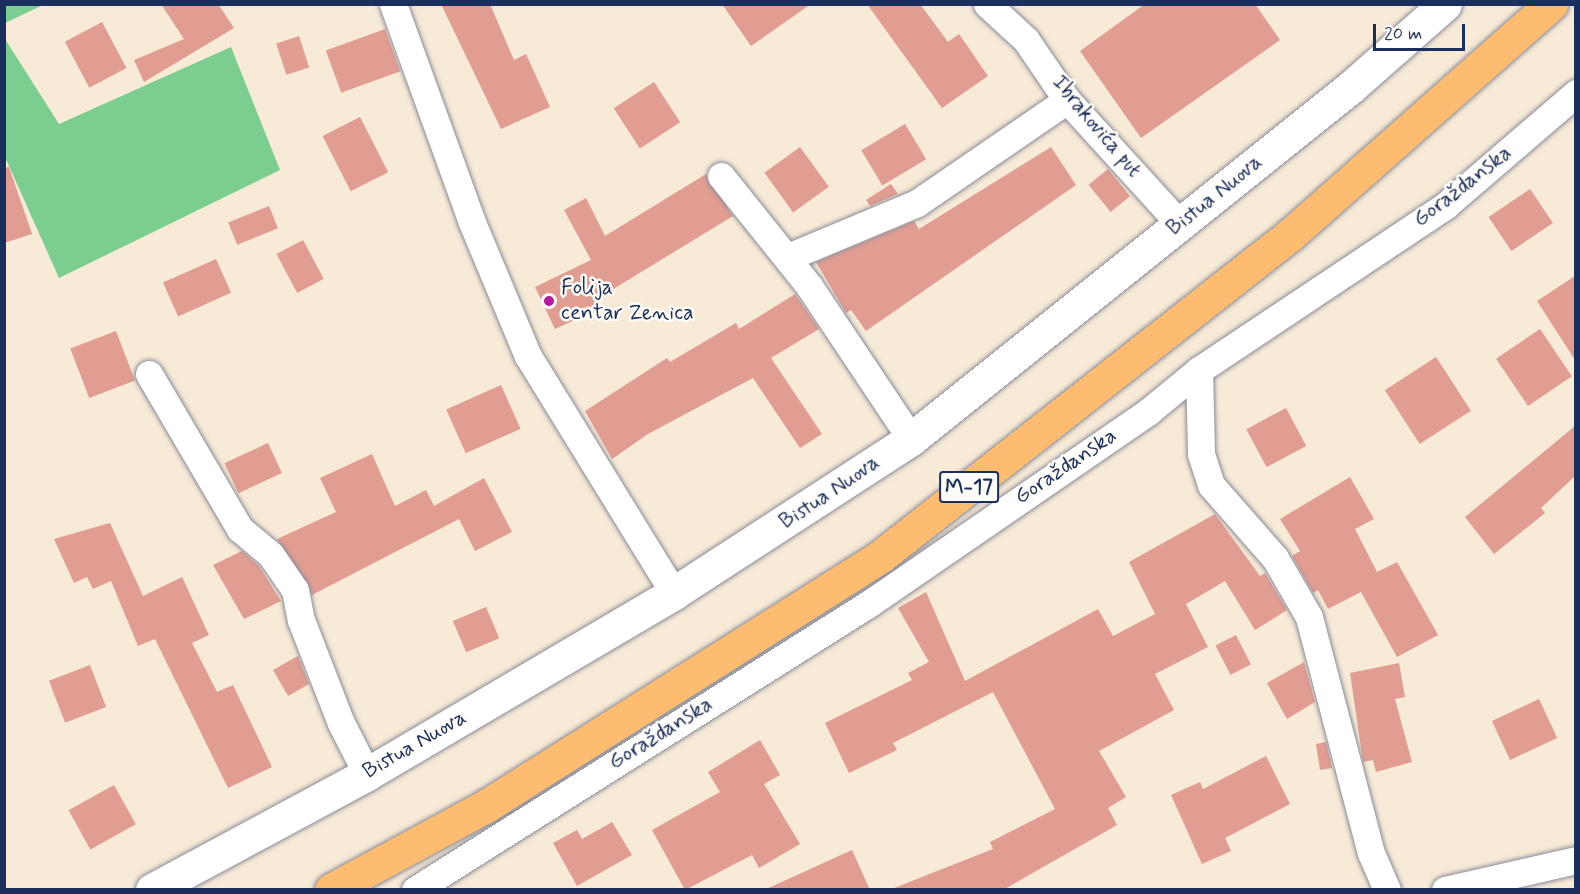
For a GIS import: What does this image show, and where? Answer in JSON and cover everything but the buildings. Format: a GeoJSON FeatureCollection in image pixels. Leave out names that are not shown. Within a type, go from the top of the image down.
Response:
{"type":"FeatureCollection","features":[{"type":"Feature","properties":{"kind":"highway","name":"M-17"},"geometry":{"type":"LineString","coordinates":[[331,890],[486,806],[881,556],[1290,235],[1551,4]]}},
{"type":"Feature","properties":{"kind":"street"},"geometry":{"type":"LineString","coordinates":[[393,4],[467,210],[528,356],[674,593]]}},
{"type":"Feature","properties":{"kind":"street","name":"Ibrakovića put"},"geometry":{"type":"LineString","coordinates":[[987,4],[1026,40],[1067,100],[1180,224]]}},
{"type":"Feature","properties":{"kind":"street","name":"Bistua Nuova"},"geometry":{"type":"LineString","coordinates":[[152,890],[367,774],[674,593],[910,439],[1180,224],[1445,4]]}},
{"type":"Feature","properties":{"kind":"street","name":"Goraždanska"},"geometry":{"type":"LineString","coordinates":[[415,890],[870,603],[1149,411],[1199,370],[1446,205],[1575,93]]}},
{"type":"Feature","properties":{"kind":"street"},"geometry":{"type":"LineString","coordinates":[[788,257],[917,203],[1067,100]]}},
{"type":"Feature","properties":{"kind":"street"},"geometry":{"type":"LineString","coordinates":[[721,176],[788,257],[910,439]]}},
{"type":"Feature","properties":{"kind":"street"},"geometry":{"type":"LineString","coordinates":[[1199,370],[1201,454],[1211,485],[1275,558],[1309,617],[1371,853],[1387,890]]}},
{"type":"Feature","properties":{"kind":"street"},"geometry":{"type":"LineString","coordinates":[[149,374],[240,530],[272,555],[295,590],[301,620],[340,723],[367,774]]}},
{"type":"Feature","properties":{"kind":"street"},"geometry":{"type":"LineString","coordinates":[[1445,890],[1575,860]]}},
{"type":"Feature","properties":{"kind":"green space"},"geometry":{"type":"Polygon","coordinates":[[[5,4],[43,4],[43,5],[5,23],[5,4]]]}},
{"type":"Feature","properties":{"kind":"green space"},"geometry":{"type":"Polygon","coordinates":[[[5,39],[59,124],[231,47],[280,170],[59,278],[5,157],[5,39]]]}},
{"type":"Feature","properties":{"kind":"place","name":"Folija centar Zenica"},"geometry":{"type":"Point","coordinates":[549,301]}}]}
